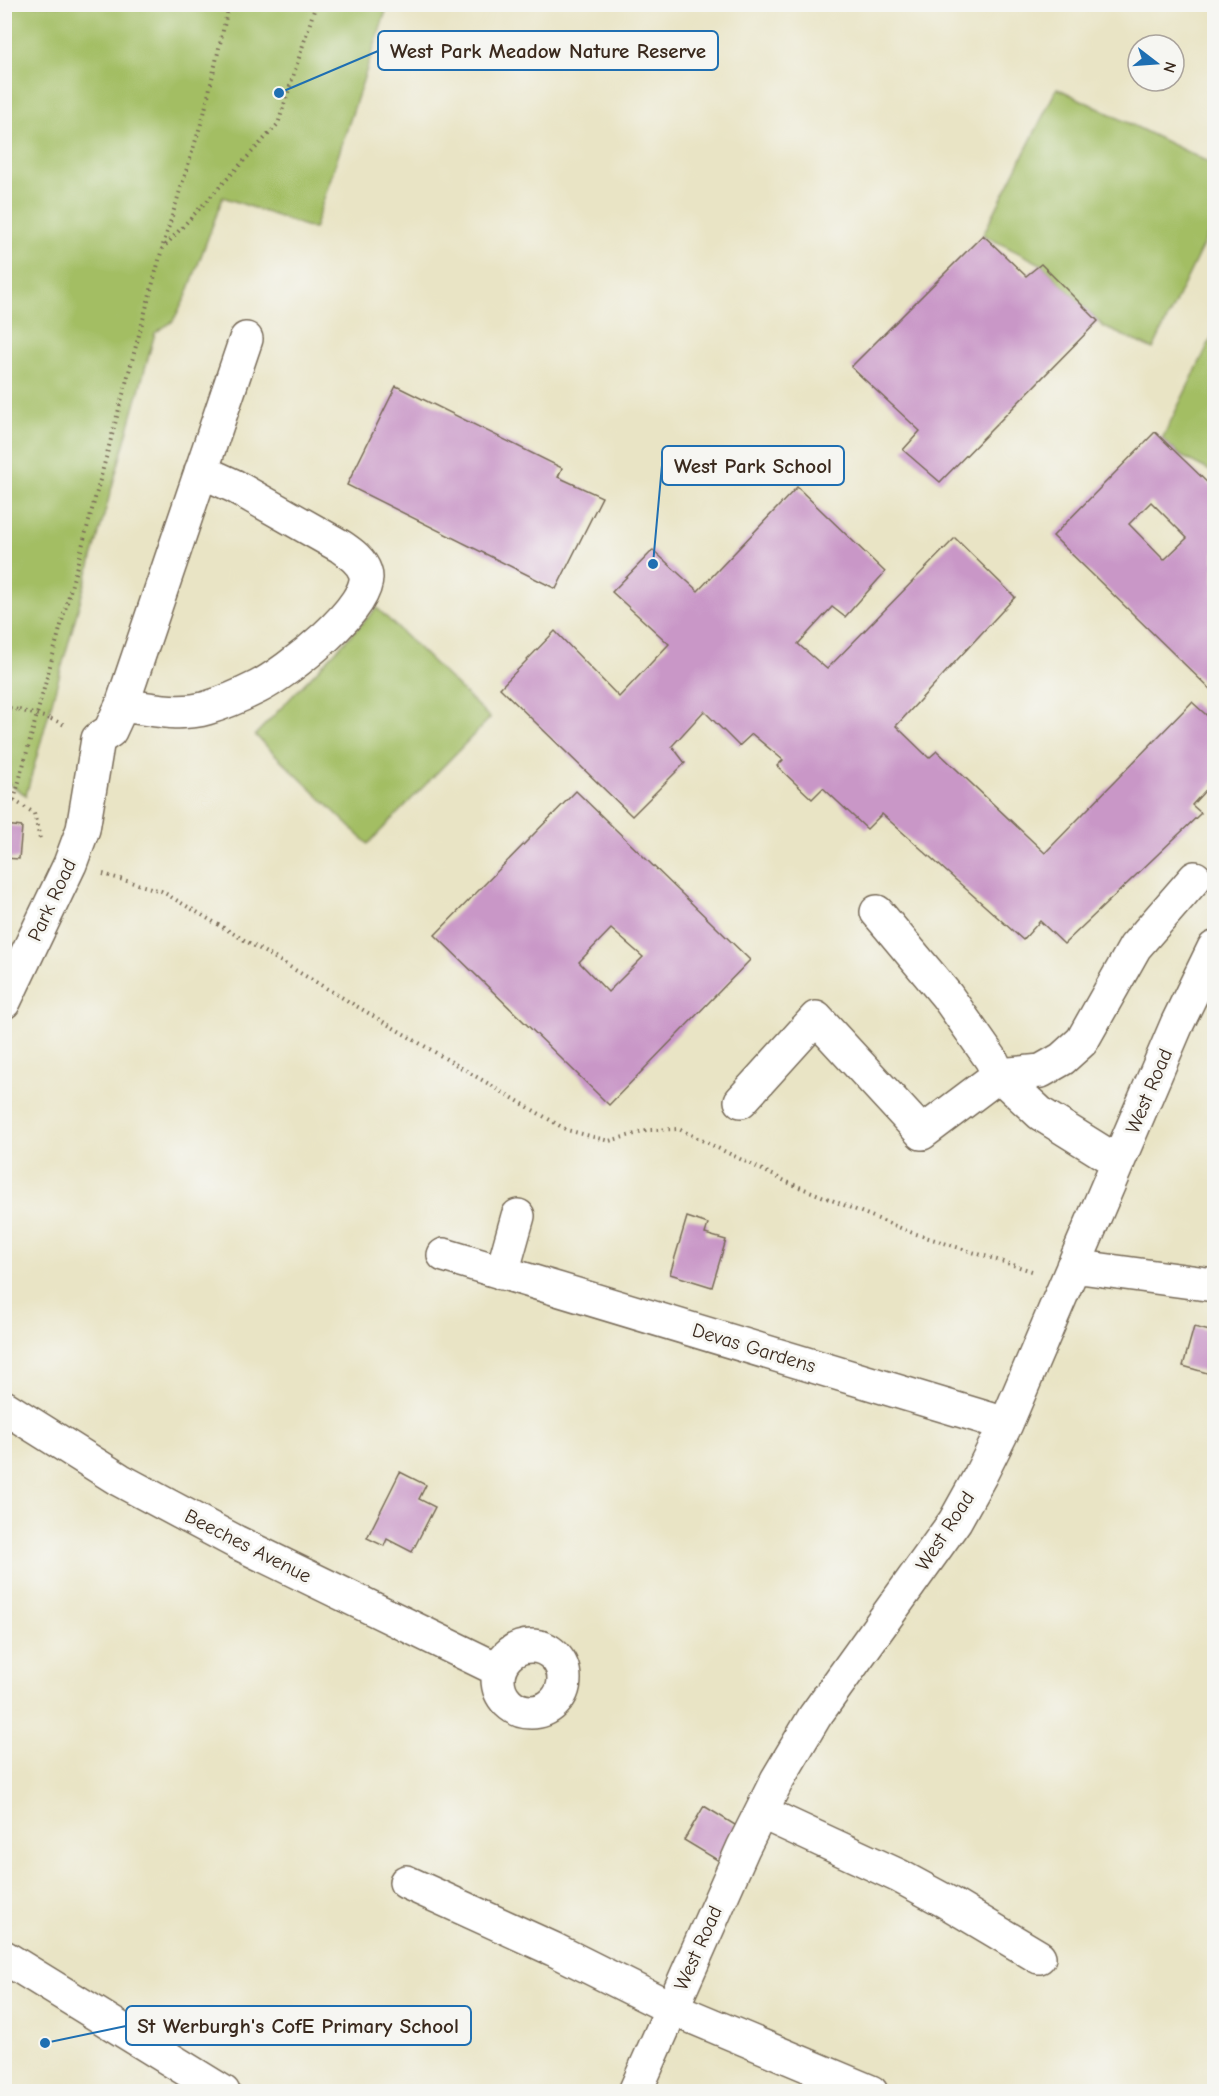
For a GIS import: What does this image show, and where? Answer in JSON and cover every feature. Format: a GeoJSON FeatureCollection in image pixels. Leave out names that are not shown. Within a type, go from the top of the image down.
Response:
{"type":"FeatureCollection","features":[{"type":"Feature","properties":{"kind":"street","name":"Park Road"},"geometry":{"type":"LineString","coordinates":[[4,1002],[70,864],[83,829],[98,739],[110,731],[122,705],[246,339]]}},
{"type":"Feature","properties":{"kind":"street"},"geometry":{"type":"LineString","coordinates":[[122,705],[164,712],[206,708],[259,686],[306,655],[358,603],[366,588],[366,573],[356,558],[340,546],[272,506],[201,471]]}},
{"type":"Feature","properties":{"kind":"street"},"geometry":{"type":"LineString","coordinates":[[741,1101],[816,1017],[922,1133],[999,1074],[1041,1071],[1062,1059],[1082,1041],[1135,947],[1195,878]]}},
{"type":"Feature","properties":{"kind":"street"},"geometry":{"type":"LineString","coordinates":[[877,912],[947,996],[999,1074],[1041,1114],[1118,1162]]}},
{"type":"Feature","properties":{"kind":"street","name":"West Road"},"geometry":{"type":"LineString","coordinates":[[635,2091],[761,1812],[815,1716],[955,1521],[980,1476],[1006,1424],[1177,1024],[1215,948]]}},
{"type":"Feature","properties":{"kind":"street"},"geometry":{"type":"LineString","coordinates":[[502,1273],[518,1216]]}},
{"type":"Feature","properties":{"kind":"street","name":"Devas Gardens"},"geometry":{"type":"LineString","coordinates":[[444,1255],[1006,1424]]}},
{"type":"Feature","properties":{"kind":"street"},"geometry":{"type":"LineString","coordinates":[[1070,1274],[1215,1285]]}},
{"type":"Feature","properties":{"kind":"street","name":"Beeches Avenue"},"geometry":{"type":"LineString","coordinates":[[4,1407],[120,1480],[226,1537],[499,1670]]}},
{"type":"Feature","properties":{"kind":"street"},"geometry":{"type":"LineString","coordinates":[[761,1812],[899,1876],[1039,1957]]}},
{"type":"Feature","properties":{"kind":"street"},"geometry":{"type":"LineString","coordinates":[[406,1882],[553,1949],[671,2008],[871,2091]]}},
{"type":"Feature","properties":{"kind":"street"},"geometry":{"type":"LineString","coordinates":[[4,1957],[223,2091]]}},
{"type":"Feature","properties":{"kind":"path"},"geometry":{"type":"LineString","coordinates":[[14,800],[162,249],[204,114],[229,4]]}},
{"type":"Feature","properties":{"kind":"path"},"geometry":{"type":"LineString","coordinates":[[162,249],[278,124],[316,4]]}},
{"type":"Feature","properties":{"kind":"path"},"geometry":{"type":"LineString","coordinates":[[4,707],[51,719]]}},
{"type":"Feature","properties":{"kind":"path"},"geometry":{"type":"LineString","coordinates":[[4,794],[34,813],[42,850],[70,864],[161,891],[567,1130],[609,1141],[650,1130],[679,1129],[787,1182],[913,1233],[1070,1274]]}},
{"type":"Feature","properties":{"kind":"green space"},"geometry":{"type":"Polygon","coordinates":[[[4,5],[388,5],[314,229],[223,197],[186,297],[173,321],[155,333],[26,795],[4,781],[4,5]]]}},
{"type":"Feature","properties":{"kind":"green space"},"geometry":{"type":"Polygon","coordinates":[[[1057,88],[1214,165],[1214,222],[1153,349],[1104,327],[1041,264],[983,235],[1057,88]]]}},
{"type":"Feature","properties":{"kind":"green space"},"geometry":{"type":"Polygon","coordinates":[[[1214,333],[1214,473],[1181,456],[1162,439],[1214,333]]]}},
{"type":"Feature","properties":{"kind":"green space"},"geometry":{"type":"Polygon","coordinates":[[[377,608],[490,718],[368,844],[255,735],[377,608]]]}},
{"type":"Feature","properties":{"kind":"building"},"geometry":{"type":"Polygon","coordinates":[[[983,235],[1026,276],[1041,264],[1098,321],[940,482],[903,450],[920,431],[851,367],[983,235]]]}},
{"type":"Feature","properties":{"kind":"building"},"geometry":{"type":"Polygon","coordinates":[[[396,386],[562,468],[558,477],[602,497],[556,589],[347,485],[396,386]]]}},
{"type":"Feature","properties":{"kind":"building"},"geometry":{"type":"Polygon","coordinates":[[[1155,432],[1214,489],[1214,693],[1053,536],[1155,432]],[[1151,502],[1129,524],[1164,560],[1187,538],[1151,502]]]}},
{"type":"Feature","properties":{"kind":"building"},"geometry":{"type":"Polygon","coordinates":[[[797,487],[885,572],[845,617],[832,607],[798,644],[827,669],[955,538],[1015,597],[896,726],[929,758],[937,751],[1045,853],[1192,702],[1214,722],[1214,781],[1192,805],[1201,813],[1064,944],[1040,921],[1023,940],[882,814],[867,829],[823,788],[812,799],[777,766],[783,760],[752,734],[739,746],[704,711],[672,746],[685,763],[632,816],[500,688],[555,631],[619,697],[669,644],[612,592],[653,550],[698,591],[797,487]]]}},
{"type":"Feature","properties":{"kind":"building"},"geometry":{"type":"Polygon","coordinates":[[[576,791],[750,960],[609,1105],[435,935],[576,791]],[[611,929],[579,962],[608,992],[643,957],[611,929]]]}},
{"type":"Feature","properties":{"kind":"building"},"geometry":{"type":"Polygon","coordinates":[[[5,825],[22,827],[19,859],[4,858],[5,825]]]}},
{"type":"Feature","properties":{"kind":"building"},"geometry":{"type":"Polygon","coordinates":[[[687,1217],[708,1224],[705,1234],[726,1240],[712,1287],[670,1274],[687,1217]]]}},
{"type":"Feature","properties":{"kind":"building"},"geometry":{"type":"Polygon","coordinates":[[[1194,1327],[1214,1332],[1214,1375],[1183,1366],[1194,1327]]]}},
{"type":"Feature","properties":{"kind":"building"},"geometry":{"type":"Polygon","coordinates":[[[400,1472],[426,1485],[419,1499],[435,1507],[412,1552],[387,1539],[384,1546],[367,1538],[400,1472]]]}},
{"type":"Feature","properties":{"kind":"building"},"geometry":{"type":"Polygon","coordinates":[[[704,1806],[740,1828],[719,1861],[684,1840],[704,1806]]]}},
{"type":"Feature","properties":{"kind":"place","name":"West Park Meadow Nature Reserve"},"geometry":{"type":"Point","coordinates":[279,93]}},
{"type":"Feature","properties":{"kind":"place","name":"West Park School"},"geometry":{"type":"Point","coordinates":[653,564]}},
{"type":"Feature","properties":{"kind":"place","name":"St Werburgh's CofE Primary School"},"geometry":{"type":"Point","coordinates":[45,2043]}}]}
